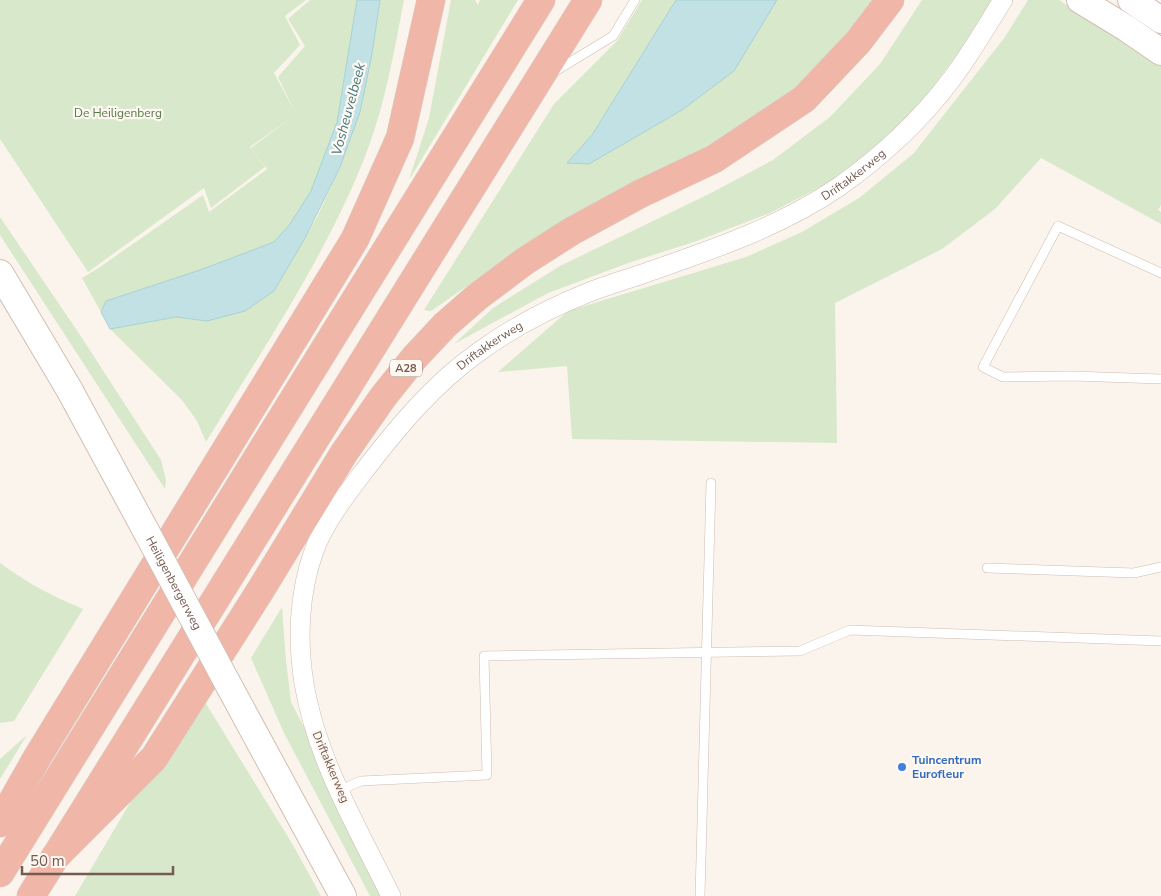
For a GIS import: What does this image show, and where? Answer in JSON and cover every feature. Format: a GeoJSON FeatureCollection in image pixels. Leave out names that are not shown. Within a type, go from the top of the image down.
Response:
{"type":"FeatureCollection","features":[{"type":"Feature","properties":{"kind":"highway"},"geometry":{"type":"LineString","coordinates":[[0,823],[38,756],[355,239],[400,138],[431,0]]}},
{"type":"Feature","properties":{"kind":"highway"},"geometry":{"type":"LineString","coordinates":[[0,873],[541,0]]}},
{"type":"Feature","properties":{"kind":"highway","name":"A28"},"geometry":{"type":"LineString","coordinates":[[31,896],[588,0]]}},
{"type":"Feature","properties":{"kind":"highway","name":"A28"},"geometry":{"type":"LineString","coordinates":[[55,857],[154,758],[260,591],[344,453],[383,397],[445,325],[477,297],[525,261],[581,226],[640,194],[714,158],[804,99],[858,42],[890,0]]}},
{"type":"Feature","properties":{"kind":"main road"},"geometry":{"type":"LineString","coordinates":[[1080,0],[1161,52]]}},
{"type":"Feature","properties":{"kind":"main road"},"geometry":{"type":"LineString","coordinates":[[1131,0],[1161,20]]}},
{"type":"Feature","properties":{"kind":"main road","name":"Heiligenbergerweg"},"geometry":{"type":"LineString","coordinates":[[0,273],[69,388],[343,896]]}},
{"type":"Feature","properties":{"kind":"street","name":"Driftakkerweg"},"geometry":{"type":"LineString","coordinates":[[390,896],[316,736],[304,684],[300,650],[304,592],[311,559],[318,540],[343,500],[402,424],[446,379],[480,351],[520,325],[588,293],[744,237],[816,201],[839,187],[900,138],[929,107],[966,58],[1003,0]]}},
{"type":"Feature","properties":{"kind":"lane"},"geometry":{"type":"LineString","coordinates":[[537,83],[613,36],[635,0]]}},
{"type":"Feature","properties":{"kind":"lane"},"geometry":{"type":"LineString","coordinates":[[1161,273],[1058,226],[983,367],[1003,378],[1072,376],[1161,379]]}},
{"type":"Feature","properties":{"kind":"lane"},"geometry":{"type":"LineString","coordinates":[[700,896],[711,482]]}},
{"type":"Feature","properties":{"kind":"lane"},"geometry":{"type":"LineString","coordinates":[[987,568],[1134,572],[1161,567]]}},
{"type":"Feature","properties":{"kind":"lane"},"geometry":{"type":"LineString","coordinates":[[340,790],[361,781],[487,775],[484,656],[800,651],[850,630],[1161,641]]}},
{"type":"Feature","properties":{"kind":"green space","name":"De Heiligenberg"},"geometry":{"type":"Polygon","coordinates":[[[0,0],[306,0],[285,16],[300,45],[274,73],[296,114],[278,77],[305,46],[288,19],[310,0],[357,0],[337,122],[311,191],[290,224],[274,242],[200,270],[106,301],[101,312],[82,278],[203,195],[209,212],[267,169],[251,148],[292,117],[250,147],[265,167],[211,208],[204,188],[88,272],[0,139],[0,0]]]}},
{"type":"Feature","properties":{"kind":"green space"},"geometry":{"type":"Polygon","coordinates":[[[380,0],[404,0],[384,97],[366,154],[350,192],[313,266],[206,442],[197,421],[182,400],[110,329],[176,317],[207,321],[284,272],[318,215],[340,167],[360,112],[372,54],[380,0]]]}},
{"type":"Feature","properties":{"kind":"green space"},"geometry":{"type":"Polygon","coordinates":[[[451,0],[475,0],[478,5],[480,0],[518,0],[409,180],[429,118],[451,0]]]}},
{"type":"Feature","properties":{"kind":"green space"},"geometry":{"type":"Polygon","coordinates":[[[642,0],[676,0],[592,135],[568,163],[589,164],[682,110],[734,71],[777,0],[884,0],[835,60],[727,142],[508,258],[431,311],[424,310],[554,104],[617,41],[642,0]]]}},
{"type":"Feature","properties":{"kind":"green space"},"geometry":{"type":"Polygon","coordinates":[[[922,0],[992,0],[961,49],[918,107],[874,149],[826,184],[770,213],[697,241],[631,262],[548,293],[454,344],[493,308],[560,266],[711,193],[773,160],[830,117],[880,64],[922,0]]]}},
{"type":"Feature","properties":{"kind":"green space"},"geometry":{"type":"Polygon","coordinates":[[[1028,0],[1059,0],[1161,66],[1161,205],[1158,210],[1161,212],[1161,224],[1041,158],[995,209],[942,249],[835,303],[837,443],[572,439],[567,366],[498,372],[568,311],[746,257],[802,232],[859,198],[913,154],[1005,37],[1028,0]]]}},
{"type":"Feature","properties":{"kind":"green space"},"geometry":{"type":"Polygon","coordinates":[[[0,217],[80,335],[161,460],[166,480],[165,489],[0,235],[0,217]]]}},
{"type":"Feature","properties":{"kind":"green space"},"geometry":{"type":"Polygon","coordinates":[[[0,563],[40,589],[83,609],[14,721],[0,723],[0,563]]]}},
{"type":"Feature","properties":{"kind":"green space"},"geometry":{"type":"Polygon","coordinates":[[[282,607],[291,702],[322,762],[384,896],[370,896],[284,733],[251,658],[282,607]]]}},
{"type":"Feature","properties":{"kind":"green space"},"geometry":{"type":"Polygon","coordinates":[[[197,689],[293,845],[321,896],[75,896],[197,689]]]}},
{"type":"Feature","properties":{"kind":"green space"},"geometry":{"type":"Polygon","coordinates":[[[27,735],[0,779],[0,759],[27,735]]]}},
{"type":"Feature","properties":{"kind":"water","name":"Vosheuvelbeek"},"geometry":{"type":"Polygon","coordinates":[[[357,0],[380,0],[372,54],[360,112],[340,167],[304,240],[274,291],[245,311],[207,321],[176,317],[110,329],[101,312],[106,301],[200,270],[274,242],[290,224],[311,191],[337,122],[357,0]]]}},
{"type":"Feature","properties":{"kind":"water"},"geometry":{"type":"Polygon","coordinates":[[[676,0],[777,0],[734,71],[682,110],[589,164],[567,163],[592,135],[676,0]]]}},
{"type":"Feature","properties":{"kind":"place","name":"Tuincentrum Eurofleur"},"geometry":{"type":"Point","coordinates":[902,767]}}]}
